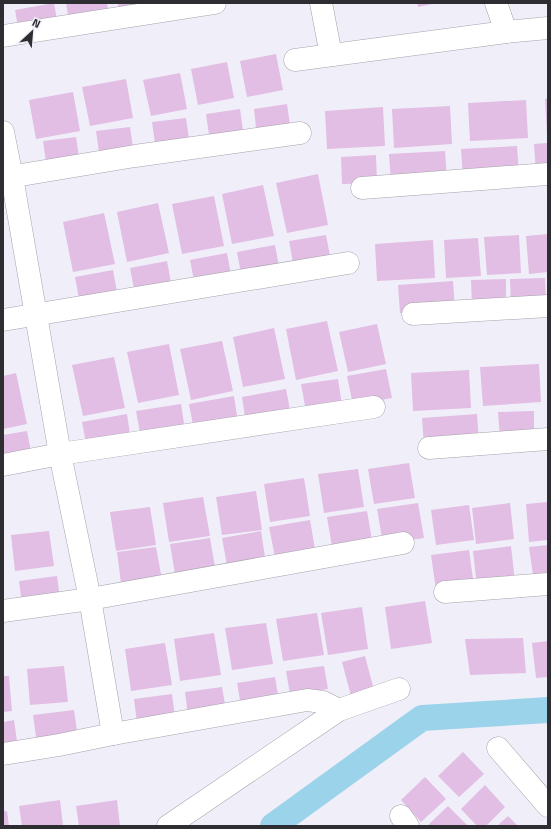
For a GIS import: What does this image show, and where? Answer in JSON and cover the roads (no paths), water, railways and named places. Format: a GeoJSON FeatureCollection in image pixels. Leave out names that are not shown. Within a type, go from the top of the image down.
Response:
{"type":"FeatureCollection","features":[{"type":"Feature","properties":{"kind":"street"},"geometry":{"type":"LineString","coordinates":[[3,36],[215,3]]}},
{"type":"Feature","properties":{"kind":"street"},"geometry":{"type":"LineString","coordinates":[[321,3],[331,55]]}},
{"type":"Feature","properties":{"kind":"street"},"geometry":{"type":"LineString","coordinates":[[496,3],[506,32]]}},
{"type":"Feature","properties":{"kind":"street"},"geometry":{"type":"LineString","coordinates":[[295,60],[506,32],[548,28]]}},
{"type":"Feature","properties":{"kind":"street"},"geometry":{"type":"LineString","coordinates":[[3,132],[8,178],[36,314],[60,454],[90,599],[112,734]]}},
{"type":"Feature","properties":{"kind":"street"},"geometry":{"type":"LineString","coordinates":[[8,178],[135,156],[300,133]]}},
{"type":"Feature","properties":{"kind":"street"},"geometry":{"type":"LineString","coordinates":[[362,188],[548,174]]}},
{"type":"Feature","properties":{"kind":"street"},"geometry":{"type":"LineString","coordinates":[[3,320],[348,263]]}},
{"type":"Feature","properties":{"kind":"street"},"geometry":{"type":"LineString","coordinates":[[413,314],[548,306]]}},
{"type":"Feature","properties":{"kind":"street"},"geometry":{"type":"LineString","coordinates":[[3,465],[60,454],[374,406]]}},
{"type":"Feature","properties":{"kind":"street"},"geometry":{"type":"LineString","coordinates":[[429,448],[548,440]]}},
{"type":"Feature","properties":{"kind":"street"},"geometry":{"type":"LineString","coordinates":[[3,611],[90,599],[403,543]]}},
{"type":"Feature","properties":{"kind":"street"},"geometry":{"type":"LineString","coordinates":[[445,592],[548,584]]}},
{"type":"Feature","properties":{"kind":"street"},"geometry":{"type":"LineString","coordinates":[[168,826],[339,710],[399,689]]}},
{"type":"Feature","properties":{"kind":"street"},"geometry":{"type":"LineString","coordinates":[[3,754],[307,700],[324,702],[339,710]]}},
{"type":"Feature","properties":{"kind":"street"},"geometry":{"type":"LineString","coordinates":[[498,748],[548,806]]}},
{"type":"Feature","properties":{"kind":"waterway"},"geometry":{"type":"LineString","coordinates":[[273,826],[422,718],[548,710]]}}]}
